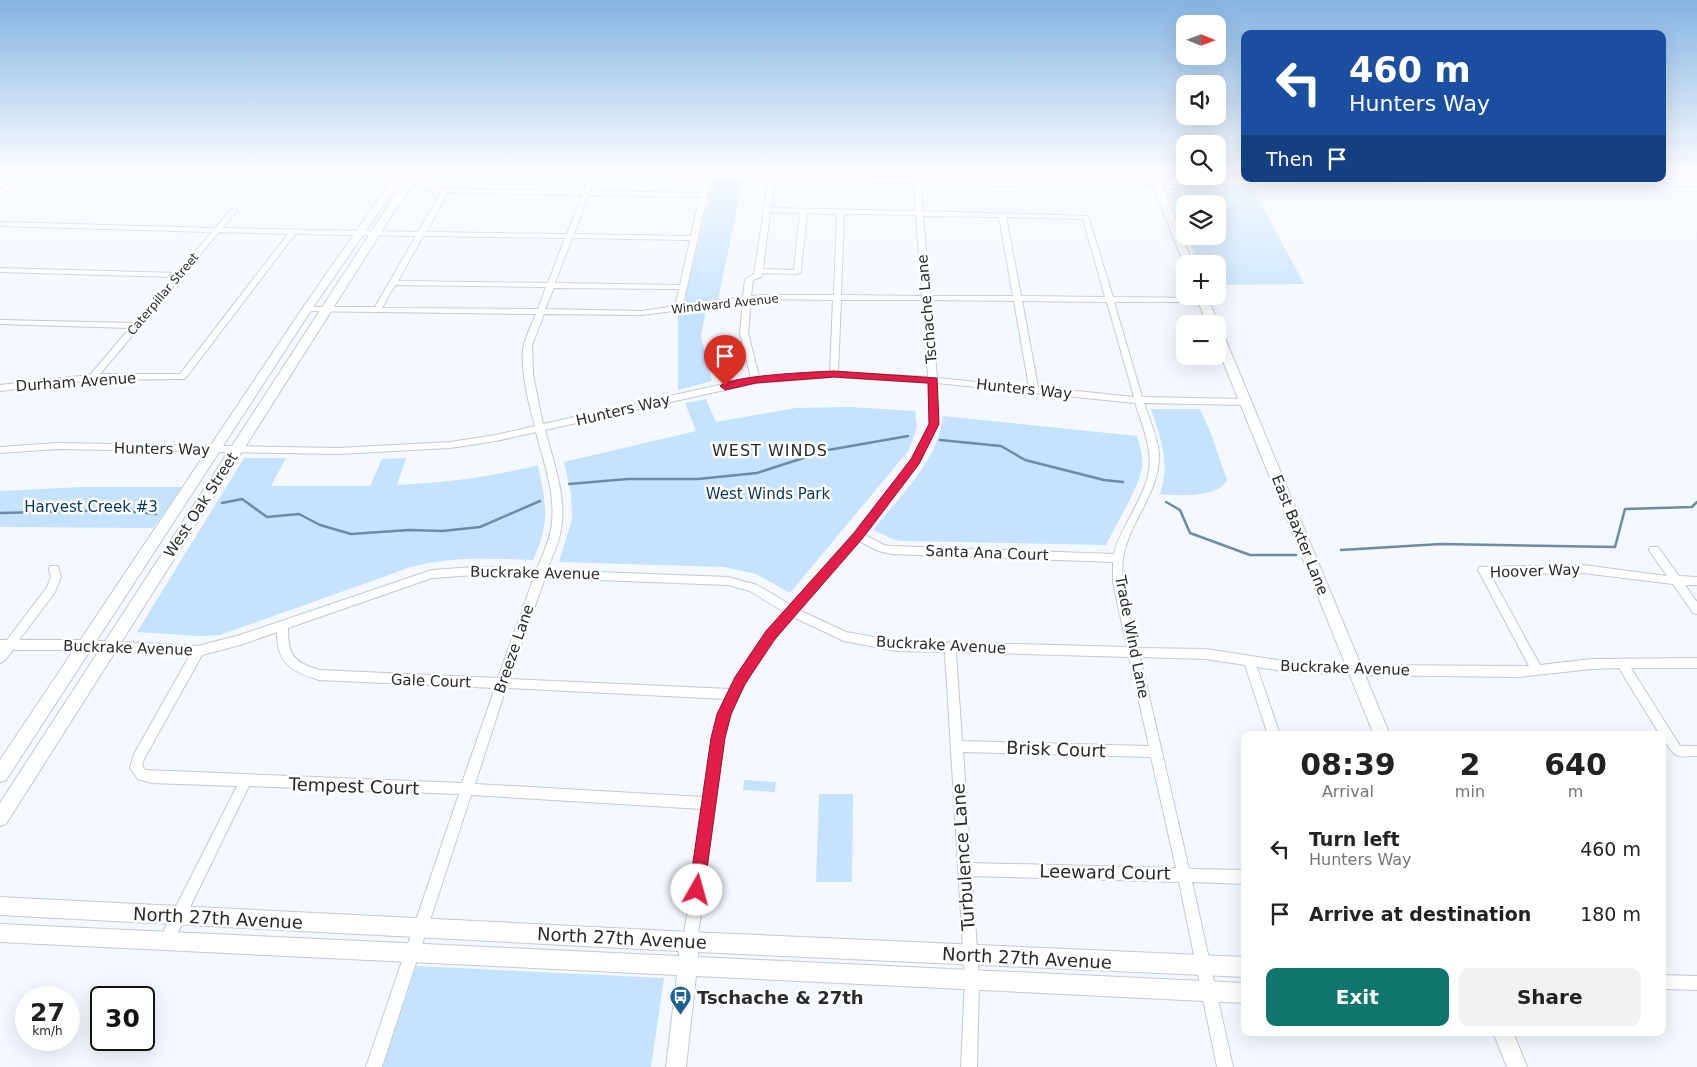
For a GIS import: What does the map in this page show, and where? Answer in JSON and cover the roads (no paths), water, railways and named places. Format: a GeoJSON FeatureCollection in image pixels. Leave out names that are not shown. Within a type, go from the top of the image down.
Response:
{"type":"FeatureCollection","features":[{"type":"Feature","properties":{"kind":"main road","name":"West Oak Street"},"geometry":{"type":"LineString","coordinates":[[0,774],[369,219]]}},
{"type":"Feature","properties":{"kind":"main road","name":"West Oak Street"},"geometry":{"type":"LineString","coordinates":[[0,818],[385,219]]}},
{"type":"Feature","properties":{"kind":"main road"},"geometry":{"type":"LineString","coordinates":[[1171,219],[1185,255]]}},
{"type":"Feature","properties":{"kind":"main road","name":"East Baxter Lane"},"geometry":{"type":"LineString","coordinates":[[1226,356],[1380,731]]}},
{"type":"Feature","properties":{"kind":"main road","name":"North 27th Avenue"},"geometry":{"type":"LineString","coordinates":[[0,906],[970,956],[1241,967]]}},
{"type":"Feature","properties":{"kind":"main road","name":"North 27th Avenue"},"geometry":{"type":"LineString","coordinates":[[0,933],[1241,993]]}},
{"type":"Feature","properties":{"kind":"main road","name":"Tschache Lane"},"geometry":{"type":"LineString","coordinates":[[676,1067],[690,942]]}},
{"type":"Feature","properties":{"kind":"main road"},"geometry":{"type":"LineString","coordinates":[[1505,1036],[1517,1067]]}},
{"type":"Feature","properties":{"kind":"street","name":"Caterpillar Street"},"geometry":{"type":"LineString","coordinates":[[93,378],[227,219]]}},
{"type":"Feature","properties":{"kind":"street"},"geometry":{"type":"LineString","coordinates":[[377,310],[430,219]]}},
{"type":"Feature","properties":{"kind":"street","name":"Breeze Lane"},"geometry":{"type":"LineString","coordinates":[[374,1067],[502,683],[556,531],[558,515],[555,488],[527,368],[528,345],[576,219]]}},
{"type":"Feature","properties":{"kind":"street"},"geometry":{"type":"LineString","coordinates":[[678,309],[698,219]]}},
{"type":"Feature","properties":{"kind":"street"},"geometry":{"type":"LineString","coordinates":[[756,380],[744,332],[749,280],[758,275],[766,219]]}},
{"type":"Feature","properties":{"kind":"street"},"geometry":{"type":"LineString","coordinates":[[758,271],[797,272],[803,219]]}},
{"type":"Feature","properties":{"kind":"street"},"geometry":{"type":"LineString","coordinates":[[834,374],[841,219]]}},
{"type":"Feature","properties":{"kind":"street","name":"Tschache Lane"},"geometry":{"type":"LineString","coordinates":[[690,942],[718,738],[724,714],[733,694],[752,660],[858,536],[916,461],[934,424],[933,380],[919,219]]}},
{"type":"Feature","properties":{"kind":"street"},"geometry":{"type":"LineString","coordinates":[[1003,219],[1034,390]]}},
{"type":"Feature","properties":{"kind":"street","name":"Trade Wind Lane"},"geometry":{"type":"LineString","coordinates":[[1087,219],[1154,452],[1155,469],[1151,484],[1124,539],[1118,558],[1118,582],[1184,874],[1225,1067]]}},
{"type":"Feature","properties":{"kind":"street"},"geometry":{"type":"LineString","coordinates":[[0,224],[293,232],[694,238]]}},
{"type":"Feature","properties":{"kind":"street","name":"Durham Avenue"},"geometry":{"type":"LineString","coordinates":[[0,388],[93,378],[182,377],[293,232]]}},
{"type":"Feature","properties":{"kind":"street"},"geometry":{"type":"LineString","coordinates":[[0,270],[179,275]]}},
{"type":"Feature","properties":{"kind":"street"},"geometry":{"type":"LineString","coordinates":[[392,284],[683,287]]}},
{"type":"Feature","properties":{"kind":"street","name":"Windward Avenue"},"geometry":{"type":"LineString","coordinates":[[307,310],[642,313],[764,297],[1176,298]]}},
{"type":"Feature","properties":{"kind":"street"},"geometry":{"type":"LineString","coordinates":[[0,322],[136,326]]}},
{"type":"Feature","properties":{"kind":"street","name":"Hunters Way"},"geometry":{"type":"LineString","coordinates":[[0,450],[57,446],[236,451],[395,450],[475,442],[756,380],[834,374],[933,380],[1139,400],[1245,402]]}},
{"type":"Feature","properties":{"kind":"street","name":"Santa Ana Court"},"geometry":{"type":"LineString","coordinates":[[858,536],[882,548],[892,550],[1118,558]]}},
{"type":"Feature","properties":{"kind":"street"},"geometry":{"type":"LineString","coordinates":[[1654,550],[1697,610]]}},
{"type":"Feature","properties":{"kind":"street","name":"Hoover Way"},"geometry":{"type":"LineString","coordinates":[[1537,671],[1482,570],[1583,569],[1676,581],[1697,581]]}},
{"type":"Feature","properties":{"kind":"street"},"geometry":{"type":"LineString","coordinates":[[0,658],[4,645],[51,589],[56,577],[54,570]]}},
{"type":"Feature","properties":{"kind":"street","name":"Buckrake Avenue"},"geometry":{"type":"LineString","coordinates":[[4,645],[85,645],[198,651],[217,648],[432,574],[475,571],[728,581],[754,588],[792,611],[844,636],[897,646],[1206,654],[1290,667],[1356,669],[1518,672],[1592,664],[1697,663]]}},
{"type":"Feature","properties":{"kind":"street","name":"Gale Court"},"geometry":{"type":"LineString","coordinates":[[283,626],[282,649],[286,658],[305,671],[319,675],[733,694]]}},
{"type":"Feature","properties":{"kind":"street","name":"Turbulence Lane"},"geometry":{"type":"LineString","coordinates":[[950,647],[972,980],[969,1067]]}},
{"type":"Feature","properties":{"kind":"street","name":"Tempest Court"},"geometry":{"type":"LineString","coordinates":[[198,651],[138,758],[136,768],[142,775],[245,782],[467,789],[708,803]]}},
{"type":"Feature","properties":{"kind":"street"},"geometry":{"type":"LineString","coordinates":[[1249,661],[1273,731]]}},
{"type":"Feature","properties":{"kind":"street"},"geometry":{"type":"LineString","coordinates":[[1622,663],[1664,731]]}},
{"type":"Feature","properties":{"kind":"street"},"geometry":{"type":"LineString","coordinates":[[1666,733],[1677,751],[1697,751]]}},
{"type":"Feature","properties":{"kind":"street","name":"Brisk Court"},"geometry":{"type":"LineString","coordinates":[[956,746],[1156,752]]}},
{"type":"Feature","properties":{"kind":"street"},"geometry":{"type":"LineString","coordinates":[[166,941],[245,782]]}},
{"type":"Feature","properties":{"kind":"street","name":"Leeward Court"},"geometry":{"type":"LineString","coordinates":[[964,869],[1241,877]]}},
{"type":"Feature","properties":{"kind":"street"},"geometry":{"type":"LineString","coordinates":[[1666,982],[1697,983]]}},
{"type":"Feature","properties":{"kind":"waterway"},"geometry":{"type":"LineString","coordinates":[[569,484],[628,479],[698,479],[757,473],[828,450],[908,436]]}},
{"type":"Feature","properties":{"kind":"waterway"},"geometry":{"type":"LineString","coordinates":[[940,440],[1001,446],[1025,460],[1104,480],[1123,482]]}},
{"type":"Feature","properties":{"kind":"waterway"},"geometry":{"type":"LineString","coordinates":[[222,503],[242,499],[267,517],[299,514],[320,525],[351,534],[409,530],[442,531],[480,527],[540,501]]}},
{"type":"Feature","properties":{"kind":"waterway"},"geometry":{"type":"LineString","coordinates":[[1166,502],[1180,510],[1190,533],[1250,555],[1296,555]]}},
{"type":"Feature","properties":{"kind":"waterway"},"geometry":{"type":"LineString","coordinates":[[1341,550],[1441,544],[1615,547],[1625,509],[1692,507],[1697,502]]}},
{"type":"Feature","properties":{"kind":"waterway"},"geometry":{"type":"LineString","coordinates":[[0,513],[116,510],[156,514]]}},
{"type":"Feature","properties":{"kind":"place","name":"Tschache & 27th"},"geometry":{"type":"Point","coordinates":[681,1016]}},
{"type":"Feature","properties":{"kind":"district","name":"WEST WINDS"},"geometry":{"type":"Point","coordinates":[770,450]}},
{"type":"Feature","properties":{"kind":"park label","name":"West Winds Park"},"geometry":{"type":"Point","coordinates":[768,494]}},
{"type":"Feature","properties":{"kind":"park label","name":"Harvest Creek #3"},"geometry":{"type":"Point","coordinates":[91,507]}}]}
